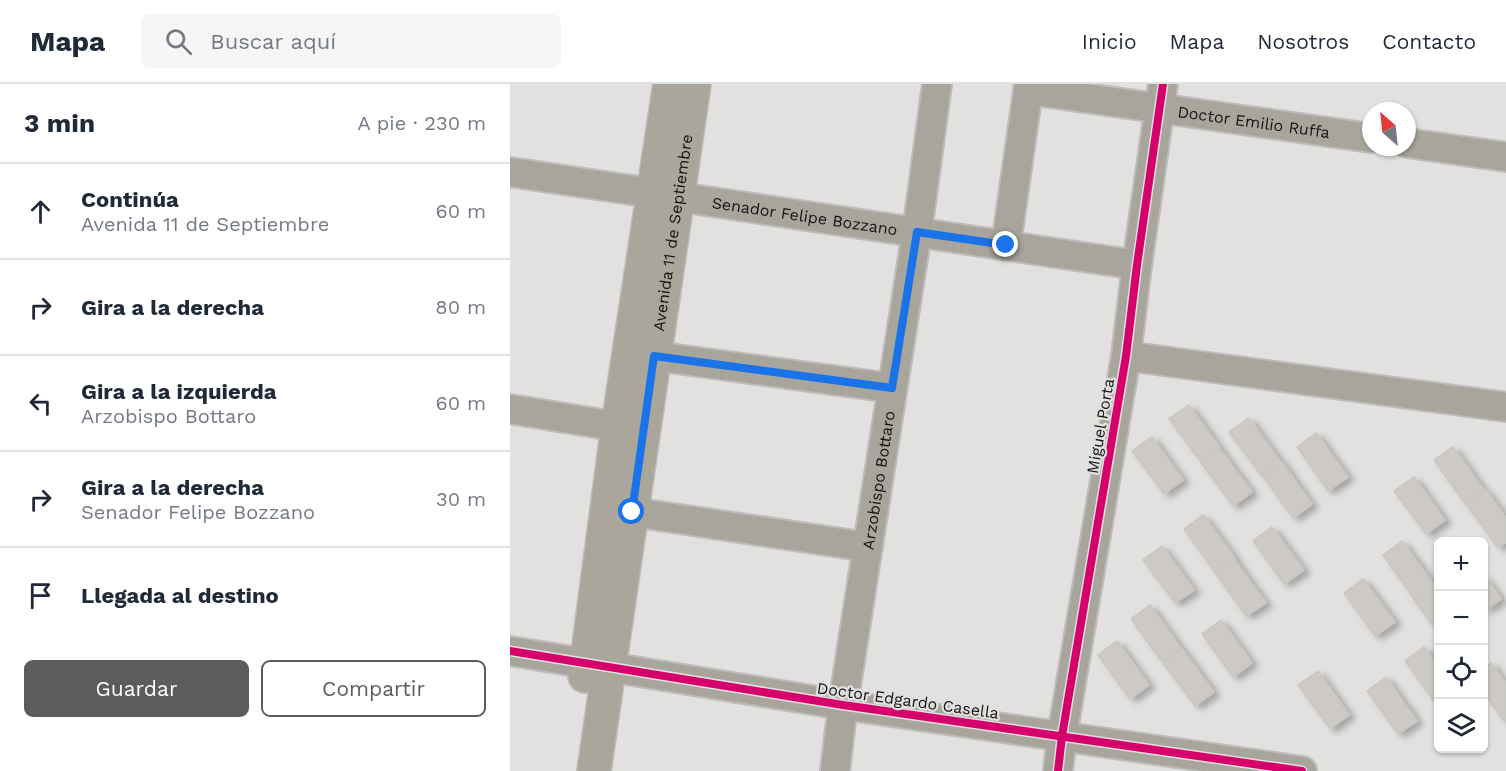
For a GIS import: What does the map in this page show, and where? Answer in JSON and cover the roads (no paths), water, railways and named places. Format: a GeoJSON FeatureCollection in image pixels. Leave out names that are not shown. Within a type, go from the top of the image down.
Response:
{"type":"FeatureCollection","features":[{"type":"Feature","properties":{"kind":"main road","name":"Avenida 11 de Septiembre"},"geometry":{"type":"LineString","coordinates":[[571,771],[598,665],[632,512],[631,428],[654,356],[670,84]]}},
{"type":"Feature","properties":{"kind":"main road","name":"Avenida 11 de Septiembre"},"geometry":{"type":"LineString","coordinates":[[594,771],[598,665],[631,428],[665,196],[694,84]]}},
{"type":"Feature","properties":{"kind":"street","name":"Arzobispo Bottaro"},"geometry":{"type":"LineString","coordinates":[[836,771],[843,705],[917,232],[937,84]]}},
{"type":"Feature","properties":{"kind":"street","name":"Doctor Emilio Ruffa"},"geometry":{"type":"LineString","coordinates":[[1029,87],[1161,96],[1362,136]]}},
{"type":"Feature","properties":{"kind":"street"},"geometry":{"type":"LineString","coordinates":[[1006,245],[1029,87]]}},
{"type":"Feature","properties":{"kind":"street","name":"Miguel Porta"},"geometry":{"type":"LineString","coordinates":[[1058,771],[1126,356],[1161,96]]}},
{"type":"Feature","properties":{"kind":"street"},"geometry":{"type":"LineString","coordinates":[[1416,144],[1506,157]]}},
{"type":"Feature","properties":{"kind":"street","name":"Senador Felipe Bozzano"},"geometry":{"type":"LineString","coordinates":[[510,172],[1137,265]]}},
{"type":"Feature","properties":{"kind":"street"},"geometry":{"type":"LineString","coordinates":[[654,356],[892,388]]}},
{"type":"Feature","properties":{"kind":"street"},"geometry":{"type":"LineString","coordinates":[[1126,356],[1506,407]]}},
{"type":"Feature","properties":{"kind":"street"},"geometry":{"type":"LineString","coordinates":[[510,409],[631,428]]}},
{"type":"Feature","properties":{"kind":"street"},"geometry":{"type":"LineString","coordinates":[[632,512],[868,547]]}},
{"type":"Feature","properties":{"kind":"street","name":"Doctor Edgardo Casella"},"geometry":{"type":"LineString","coordinates":[[510,651],[843,705],[1302,771]]}}]}
